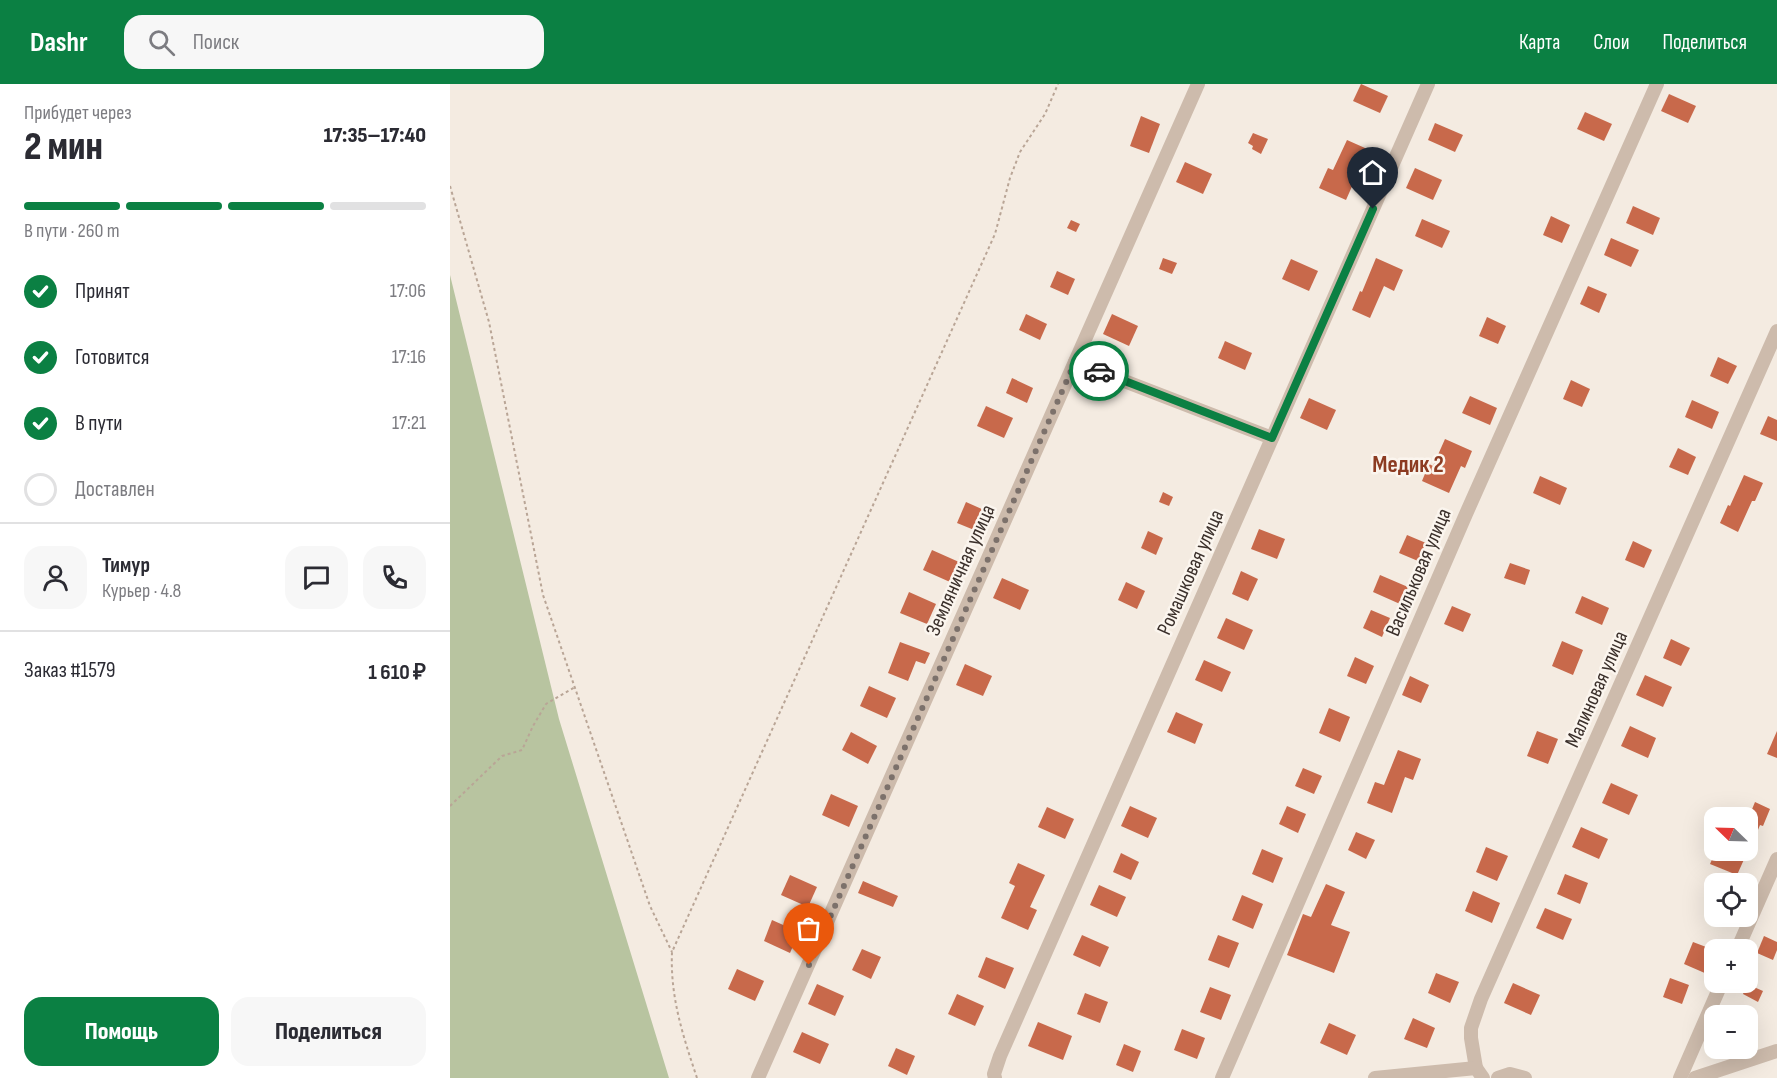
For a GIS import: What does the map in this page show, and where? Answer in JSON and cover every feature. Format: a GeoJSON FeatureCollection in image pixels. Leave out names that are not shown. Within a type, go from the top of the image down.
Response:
{"type":"FeatureCollection","features":[{"type":"Feature","properties":{"kind":"street","name":"Земляничная улица"},"geometry":{"type":"LineString","coordinates":[[759,1076],[1198,84]]}},
{"type":"Feature","properties":{"kind":"street","name":"Ромашковая улица"},"geometry":{"type":"LineString","coordinates":[[995,1078],[994,1074],[1000,1056],[1428,84]]}},
{"type":"Feature","properties":{"kind":"street","name":"Васильковая улица"},"geometry":{"type":"LineString","coordinates":[[1222,1078],[1471,503],[1657,84]]}},
{"type":"Feature","properties":{"kind":"street","name":"Малиновая улица"},"geometry":{"type":"LineString","coordinates":[[1479,1073],[1471,1028],[1481,999],[1777,331]]}},
{"type":"Feature","properties":{"kind":"street"},"geometry":{"type":"LineString","coordinates":[[1075,362],[1272,438]]}},
{"type":"Feature","properties":{"kind":"street"},"geometry":{"type":"LineString","coordinates":[[1742,939],[1777,859]]}},
{"type":"Feature","properties":{"kind":"street"},"geometry":{"type":"LineString","coordinates":[[1680,1078],[1717,993]]}},
{"type":"Feature","properties":{"kind":"street"},"geometry":{"type":"LineString","coordinates":[[1695,1078],[1777,1051]]}},
{"type":"Feature","properties":{"kind":"street"},"geometry":{"type":"LineString","coordinates":[[1376,1078],[1479,1073]]}},
{"type":"Feature","properties":{"kind":"street"},"geometry":{"type":"LineString","coordinates":[[1498,1078],[1510,1074],[1525,1078]]}},
{"type":"Feature","properties":{"kind":"path"},"geometry":{"type":"LineString","coordinates":[[697,1078],[676,1009],[671,972],[672,952],[995,234],[1010,178],[1020,152],[1045,114],[1058,84]]}},
{"type":"Feature","properties":{"kind":"path"},"geometry":{"type":"LineString","coordinates":[[450,186],[489,322],[543,595],[650,906],[672,952]]}},
{"type":"Feature","properties":{"kind":"path"},"geometry":{"type":"LineString","coordinates":[[450,806],[502,756],[522,750],[546,704],[575,687]]}},
{"type":"Feature","properties":{"kind":"green space"},"geometry":{"type":"Polygon","coordinates":[[[450,275],[559,719],[669,1078],[450,1078],[450,275]]]}},
{"type":"Feature","properties":{"kind":"building"},"geometry":{"type":"Polygon","coordinates":[[[1361,84],[1388,96],[1380,113],[1353,101],[1361,84]]]}},
{"type":"Feature","properties":{"kind":"building"},"geometry":{"type":"Polygon","coordinates":[[[1669,94],[1696,106],[1688,123],[1661,111],[1669,94]]]}},
{"type":"Feature","properties":{"kind":"building"},"geometry":{"type":"Polygon","coordinates":[[[1585,112],[1612,124],[1604,141],[1577,129],[1585,112]]]}},
{"type":"Feature","properties":{"kind":"building"},"geometry":{"type":"Polygon","coordinates":[[[1141,116],[1160,124],[1149,153],[1130,146],[1141,116]]]}},
{"type":"Feature","properties":{"kind":"building"},"geometry":{"type":"Polygon","coordinates":[[[1435,123],[1463,135],[1455,152],[1428,140],[1435,123]]]}},
{"type":"Feature","properties":{"kind":"building"},"geometry":{"type":"Polygon","coordinates":[[[1253,133],[1268,139],[1261,154],[1252,149],[1253,146],[1248,143],[1253,133]]]}},
{"type":"Feature","properties":{"kind":"building"},"geometry":{"type":"Polygon","coordinates":[[[1347,140],[1374,152],[1366,169],[1361,166],[1346,200],[1319,188],[1328,168],[1333,170],[1347,140]]]}},
{"type":"Feature","properties":{"kind":"building"},"geometry":{"type":"Polygon","coordinates":[[[1185,162],[1212,174],[1203,194],[1176,182],[1185,162]]]}},
{"type":"Feature","properties":{"kind":"building"},"geometry":{"type":"Polygon","coordinates":[[[1415,168],[1442,180],[1433,200],[1406,188],[1415,168]]]}},
{"type":"Feature","properties":{"kind":"building"},"geometry":{"type":"Polygon","coordinates":[[[1633,206],[1660,218],[1653,235],[1626,223],[1633,206]]]}},
{"type":"Feature","properties":{"kind":"building"},"geometry":{"type":"Polygon","coordinates":[[[1551,216],[1570,225],[1562,243],[1543,235],[1551,216]]]}},
{"type":"Feature","properties":{"kind":"building"},"geometry":{"type":"Polygon","coordinates":[[[1422,219],[1450,231],[1442,248],[1415,236],[1422,219]]]}},
{"type":"Feature","properties":{"kind":"building"},"geometry":{"type":"Polygon","coordinates":[[[1071,220],[1080,224],[1076,232],[1067,228],[1071,220]]]}},
{"type":"Feature","properties":{"kind":"building"},"geometry":{"type":"Polygon","coordinates":[[[1611,238],[1639,250],[1631,267],[1604,255],[1611,238]]]}},
{"type":"Feature","properties":{"kind":"building"},"geometry":{"type":"Polygon","coordinates":[[[1163,258],[1177,263],[1172,274],[1159,269],[1163,258]]]}},
{"type":"Feature","properties":{"kind":"building"},"geometry":{"type":"Polygon","coordinates":[[[1376,258],[1403,270],[1394,291],[1384,286],[1370,318],[1352,310],[1376,258]]]}},
{"type":"Feature","properties":{"kind":"building"},"geometry":{"type":"Polygon","coordinates":[[[1291,259],[1318,271],[1309,291],[1282,279],[1291,259]]]}},
{"type":"Feature","properties":{"kind":"building"},"geometry":{"type":"Polygon","coordinates":[[[1057,271],[1075,279],[1068,295],[1050,287],[1057,271]]]}},
{"type":"Feature","properties":{"kind":"building"},"geometry":{"type":"Polygon","coordinates":[[[1588,286],[1607,294],[1599,313],[1580,304],[1588,286]]]}},
{"type":"Feature","properties":{"kind":"building"},"geometry":{"type":"Polygon","coordinates":[[[1026,314],[1047,324],[1040,340],[1019,330],[1026,314]]]}},
{"type":"Feature","properties":{"kind":"building"},"geometry":{"type":"Polygon","coordinates":[[[1112,314],[1138,326],[1129,346],[1103,334],[1112,314]]]}},
{"type":"Feature","properties":{"kind":"building"},"geometry":{"type":"Polygon","coordinates":[[[1487,317],[1506,326],[1498,344],[1479,336],[1487,317]]]}},
{"type":"Feature","properties":{"kind":"building"},"geometry":{"type":"Polygon","coordinates":[[[1225,341],[1252,353],[1245,370],[1218,358],[1225,341]]]}},
{"type":"Feature","properties":{"kind":"building"},"geometry":{"type":"Polygon","coordinates":[[[1718,357],[1737,366],[1728,384],[1710,376],[1718,357]]]}},
{"type":"Feature","properties":{"kind":"building"},"geometry":{"type":"Polygon","coordinates":[[[1012,378],[1033,388],[1027,403],[1006,393],[1012,378]]]}},
{"type":"Feature","properties":{"kind":"building"},"geometry":{"type":"Polygon","coordinates":[[[1571,380],[1590,389],[1582,407],[1563,399],[1571,380]]]}},
{"type":"Feature","properties":{"kind":"building"},"geometry":{"type":"Polygon","coordinates":[[[1470,396],[1497,408],[1490,425],[1462,413],[1470,396]]]}},
{"type":"Feature","properties":{"kind":"building"},"geometry":{"type":"Polygon","coordinates":[[[1309,398],[1336,410],[1327,430],[1300,418],[1309,398]]]}},
{"type":"Feature","properties":{"kind":"building"},"geometry":{"type":"Polygon","coordinates":[[[1692,400],[1719,412],[1712,429],[1685,417],[1692,400]]]}},
{"type":"Feature","properties":{"kind":"building"},"geometry":{"type":"Polygon","coordinates":[[[986,406],[1013,418],[1004,438],[977,426],[986,406]]]}},
{"type":"Feature","properties":{"kind":"building"},"geometry":{"type":"Polygon","coordinates":[[[1768,416],[1777,420],[1777,441],[1760,434],[1768,416]]]}},
{"type":"Feature","properties":{"kind":"building"},"geometry":{"type":"Polygon","coordinates":[[[1445,439],[1472,451],[1465,468],[1461,466],[1449,493],[1422,481],[1429,464],[1433,466],[1445,439]]]}},
{"type":"Feature","properties":{"kind":"building"},"geometry":{"type":"Polygon","coordinates":[[[1678,448],[1696,457],[1688,475],[1669,467],[1678,448]]]}},
{"type":"Feature","properties":{"kind":"building"},"geometry":{"type":"Polygon","coordinates":[[[1744,475],[1763,483],[1738,532],[1720,523],[1744,475]]]}},
{"type":"Feature","properties":{"kind":"building"},"geometry":{"type":"Polygon","coordinates":[[[1540,476],[1567,488],[1560,505],[1533,493],[1540,476]]]}},
{"type":"Feature","properties":{"kind":"building"},"geometry":{"type":"Polygon","coordinates":[[[1163,492],[1173,497],[1169,506],[1159,502],[1163,492]]]}},
{"type":"Feature","properties":{"kind":"building"},"geometry":{"type":"Polygon","coordinates":[[[966,502],[993,514],[984,534],[957,523],[966,502]]]}},
{"type":"Feature","properties":{"kind":"building"},"geometry":{"type":"Polygon","coordinates":[[[1259,529],[1285,539],[1277,559],[1251,549],[1259,529]]]}},
{"type":"Feature","properties":{"kind":"building"},"geometry":{"type":"Polygon","coordinates":[[[1148,531],[1163,538],[1156,555],[1141,548],[1148,531]]]}},
{"type":"Feature","properties":{"kind":"building"},"geometry":{"type":"Polygon","coordinates":[[[1407,535],[1426,543],[1418,561],[1399,553],[1407,535]]]}},
{"type":"Feature","properties":{"kind":"building"},"geometry":{"type":"Polygon","coordinates":[[[1633,541],[1652,550],[1644,568],[1625,560],[1633,541]]]}},
{"type":"Feature","properties":{"kind":"building"},"geometry":{"type":"Polygon","coordinates":[[[932,550],[959,562],[950,582],[923,570],[932,550]]]}},
{"type":"Feature","properties":{"kind":"building"},"geometry":{"type":"Polygon","coordinates":[[[1510,563],[1530,570],[1525,585],[1504,578],[1510,563]]]}},
{"type":"Feature","properties":{"kind":"building"},"geometry":{"type":"Polygon","coordinates":[[[1241,571],[1258,579],[1248,601],[1232,594],[1241,571]]]}},
{"type":"Feature","properties":{"kind":"building"},"geometry":{"type":"Polygon","coordinates":[[[1380,575],[1408,587],[1400,604],[1373,592],[1380,575]]]}},
{"type":"Feature","properties":{"kind":"building"},"geometry":{"type":"Polygon","coordinates":[[[1002,578],[1029,590],[1020,610],[993,598],[1002,578]]]}},
{"type":"Feature","properties":{"kind":"building"},"geometry":{"type":"Polygon","coordinates":[[[1126,582],[1145,591],[1137,609],[1118,600],[1126,582]]]}},
{"type":"Feature","properties":{"kind":"building"},"geometry":{"type":"Polygon","coordinates":[[[909,592],[936,604],[927,624],[900,613],[909,592]]]}},
{"type":"Feature","properties":{"kind":"building"},"geometry":{"type":"Polygon","coordinates":[[[1582,596],[1609,608],[1602,625],[1575,613],[1582,596]]]}},
{"type":"Feature","properties":{"kind":"building"},"geometry":{"type":"Polygon","coordinates":[[[1452,606],[1471,614],[1463,632],[1444,624],[1452,606]]]}},
{"type":"Feature","properties":{"kind":"building"},"geometry":{"type":"Polygon","coordinates":[[[1371,610],[1390,618],[1382,637],[1363,628],[1371,610]]]}},
{"type":"Feature","properties":{"kind":"building"},"geometry":{"type":"Polygon","coordinates":[[[1226,618],[1253,630],[1244,650],[1217,638],[1226,618]]]}},
{"type":"Feature","properties":{"kind":"building"},"geometry":{"type":"Polygon","coordinates":[[[1671,639],[1690,648],[1681,666],[1663,658],[1671,639]]]}},
{"type":"Feature","properties":{"kind":"building"},"geometry":{"type":"Polygon","coordinates":[[[1562,641],[1583,650],[1573,675],[1552,666],[1562,641]]]}},
{"type":"Feature","properties":{"kind":"building"},"geometry":{"type":"Polygon","coordinates":[[[900,642],[930,653],[925,664],[916,661],[908,681],[888,673],[900,642]]]}},
{"type":"Feature","properties":{"kind":"building"},"geometry":{"type":"Polygon","coordinates":[[[1355,657],[1374,666],[1366,684],[1347,676],[1355,657]]]}},
{"type":"Feature","properties":{"kind":"building"},"geometry":{"type":"Polygon","coordinates":[[[1204,660],[1231,672],[1222,692],[1195,680],[1204,660]]]}},
{"type":"Feature","properties":{"kind":"building"},"geometry":{"type":"Polygon","coordinates":[[[965,664],[992,676],[983,696],[956,685],[965,664]]]}},
{"type":"Feature","properties":{"kind":"building"},"geometry":{"type":"Polygon","coordinates":[[[1645,675],[1672,687],[1663,707],[1636,695],[1645,675]]]}},
{"type":"Feature","properties":{"kind":"building"},"geometry":{"type":"Polygon","coordinates":[[[1410,676],[1429,685],[1421,703],[1402,695],[1410,676]]]}},
{"type":"Feature","properties":{"kind":"building"},"geometry":{"type":"Polygon","coordinates":[[[869,686],[896,698],[887,718],[860,706],[869,686]]]}},
{"type":"Feature","properties":{"kind":"building"},"geometry":{"type":"Polygon","coordinates":[[[1329,708],[1350,717],[1340,742],[1319,733],[1329,708]]]}},
{"type":"Feature","properties":{"kind":"building"},"geometry":{"type":"Polygon","coordinates":[[[1176,712],[1203,724],[1195,744],[1167,732],[1176,712]]]}},
{"type":"Feature","properties":{"kind":"building"},"geometry":{"type":"Polygon","coordinates":[[[1630,726],[1656,738],[1648,758],[1621,746],[1630,726]]]}},
{"type":"Feature","properties":{"kind":"building"},"geometry":{"type":"Polygon","coordinates":[[[1537,731],[1558,739],[1548,764],[1527,756],[1537,731]]]}},
{"type":"Feature","properties":{"kind":"building"},"geometry":{"type":"Polygon","coordinates":[[[1777,731],[1777,758],[1767,754],[1777,731]]]}},
{"type":"Feature","properties":{"kind":"building"},"geometry":{"type":"Polygon","coordinates":[[[851,732],[877,746],[868,764],[842,750],[851,732]]]}},
{"type":"Feature","properties":{"kind":"building"},"geometry":{"type":"Polygon","coordinates":[[[1398,750],[1421,759],[1413,780],[1405,777],[1392,813],[1367,803],[1375,782],[1384,785],[1398,750]]]}},
{"type":"Feature","properties":{"kind":"building"},"geometry":{"type":"Polygon","coordinates":[[[1303,768],[1322,776],[1314,794],[1295,786],[1303,768]]]}},
{"type":"Feature","properties":{"kind":"building"},"geometry":{"type":"Polygon","coordinates":[[[1611,783],[1638,795],[1629,815],[1602,803],[1611,783]]]}},
{"type":"Feature","properties":{"kind":"building"},"geometry":{"type":"Polygon","coordinates":[[[831,794],[858,806],[849,827],[822,815],[831,794]]]}},
{"type":"Feature","properties":{"kind":"building"},"geometry":{"type":"Polygon","coordinates":[[[1755,802],[1770,809],[1763,826],[1760,825],[1758,830],[1758,807],[1753,807],[1755,802]]]}},
{"type":"Feature","properties":{"kind":"building"},"geometry":{"type":"Polygon","coordinates":[[[1130,806],[1157,818],[1148,838],[1121,826],[1130,806]]]}},
{"type":"Feature","properties":{"kind":"building"},"geometry":{"type":"Polygon","coordinates":[[[1287,806],[1306,814],[1298,833],[1279,824],[1287,806]]]}},
{"type":"Feature","properties":{"kind":"building"},"geometry":{"type":"Polygon","coordinates":[[[1047,807],[1074,819],[1065,839],[1038,827],[1047,807]]]}},
{"type":"Feature","properties":{"kind":"building"},"geometry":{"type":"Polygon","coordinates":[[[1581,827],[1608,839],[1599,859],[1572,847],[1581,827]]]}},
{"type":"Feature","properties":{"kind":"building"},"geometry":{"type":"Polygon","coordinates":[[[1356,832],[1375,840],[1366,859],[1348,850],[1356,832]]]}},
{"type":"Feature","properties":{"kind":"building"},"geometry":{"type":"Polygon","coordinates":[[[1486,847],[1508,856],[1497,881],[1476,872],[1486,847]]]}},
{"type":"Feature","properties":{"kind":"building"},"geometry":{"type":"Polygon","coordinates":[[[1262,849],[1283,858],[1273,883],[1252,874],[1262,849]]]}},
{"type":"Feature","properties":{"kind":"building"},"geometry":{"type":"Polygon","coordinates":[[[1121,853],[1139,862],[1131,880],[1113,872],[1121,853]]]}},
{"type":"Feature","properties":{"kind":"building"},"geometry":{"type":"Polygon","coordinates":[[[1711,861],[1743,861],[1738,873],[1710,864],[1711,861]]]}},
{"type":"Feature","properties":{"kind":"building"},"geometry":{"type":"Polygon","coordinates":[[[1018,863],[1045,875],[1030,907],[1037,910],[1028,930],[1001,918],[1015,886],[1009,883],[1018,863]]]}},
{"type":"Feature","properties":{"kind":"building"},"geometry":{"type":"Polygon","coordinates":[[[1565,874],[1588,883],[1580,904],[1557,894],[1565,874]]]}},
{"type":"Feature","properties":{"kind":"building"},"geometry":{"type":"Polygon","coordinates":[[[790,875],[817,887],[808,907],[781,895],[790,875]]]}},
{"type":"Feature","properties":{"kind":"building"},"geometry":{"type":"Polygon","coordinates":[[[863,881],[898,896],[893,907],[858,893],[863,881]]]}},
{"type":"Feature","properties":{"kind":"building"},"geometry":{"type":"Polygon","coordinates":[[[1326,884],[1345,892],[1331,925],[1350,932],[1334,973],[1287,955],[1303,914],[1311,917],[1326,884]]]}},
{"type":"Feature","properties":{"kind":"building"},"geometry":{"type":"Polygon","coordinates":[[[1099,885],[1126,897],[1117,917],[1090,905],[1099,885]]]}},
{"type":"Feature","properties":{"kind":"building"},"geometry":{"type":"Polygon","coordinates":[[[1473,891],[1500,903],[1492,923],[1465,911],[1473,891]]]}},
{"type":"Feature","properties":{"kind":"building"},"geometry":{"type":"Polygon","coordinates":[[[1242,895],[1263,904],[1253,929],[1232,920],[1242,895]]]}},
{"type":"Feature","properties":{"kind":"building"},"geometry":{"type":"Polygon","coordinates":[[[1545,908],[1572,919],[1563,940],[1536,928],[1545,908]]]}},
{"type":"Feature","properties":{"kind":"building"},"geometry":{"type":"Polygon","coordinates":[[[772,920],[799,932],[790,953],[764,941],[772,920]]]}},
{"type":"Feature","properties":{"kind":"building"},"geometry":{"type":"Polygon","coordinates":[[[1082,935],[1109,947],[1100,967],[1073,955],[1082,935]]]}},
{"type":"Feature","properties":{"kind":"building"},"geometry":{"type":"Polygon","coordinates":[[[1218,935],[1239,943],[1229,968],[1208,960],[1218,935]]]}},
{"type":"Feature","properties":{"kind":"building"},"geometry":{"type":"Polygon","coordinates":[[[1764,936],[1777,942],[1773,960],[1758,953],[1764,936]]]}},
{"type":"Feature","properties":{"kind":"building"},"geometry":{"type":"Polygon","coordinates":[[[1693,942],[1704,946],[1704,973],[1684,964],[1693,942]]]}},
{"type":"Feature","properties":{"kind":"building"},"geometry":{"type":"Polygon","coordinates":[[[862,949],[881,957],[871,979],[852,970],[862,949]]]}},
{"type":"Feature","properties":{"kind":"building"},"geometry":{"type":"Polygon","coordinates":[[[986,957],[1014,968],[1005,989],[978,977],[986,957]]]}},
{"type":"Feature","properties":{"kind":"building"},"geometry":{"type":"Polygon","coordinates":[[[737,969],[764,981],[755,1001],[728,989],[737,969]]]}},
{"type":"Feature","properties":{"kind":"building"},"geometry":{"type":"Polygon","coordinates":[[[1436,973],[1459,982],[1450,1003],[1428,993],[1436,973]]]}},
{"type":"Feature","properties":{"kind":"building"},"geometry":{"type":"Polygon","coordinates":[[[1670,978],[1689,985],[1682,1004],[1663,997],[1670,978]]]}},
{"type":"Feature","properties":{"kind":"building"},"geometry":{"type":"Polygon","coordinates":[[[1513,983],[1540,995],[1531,1015],[1504,1003],[1513,983]]]}},
{"type":"Feature","properties":{"kind":"building"},"geometry":{"type":"Polygon","coordinates":[[[817,984],[844,996],[835,1016],[808,1004],[817,984]]]}},
{"type":"Feature","properties":{"kind":"building"},"geometry":{"type":"Polygon","coordinates":[[[1210,987],[1231,995],[1221,1020],[1200,1012],[1210,987]]]}},
{"type":"Feature","properties":{"kind":"building"},"geometry":{"type":"Polygon","coordinates":[[[1758,989],[1763,991],[1758,1002],[1743,994],[1758,993],[1758,989]]]}},
{"type":"Feature","properties":{"kind":"building"},"geometry":{"type":"Polygon","coordinates":[[[1085,993],[1108,1002],[1100,1023],[1077,1014],[1085,993]]]}},
{"type":"Feature","properties":{"kind":"building"},"geometry":{"type":"Polygon","coordinates":[[[957,994],[984,1006],[975,1026],[948,1014],[957,994]]]}},
{"type":"Feature","properties":{"kind":"building"},"geometry":{"type":"Polygon","coordinates":[[[1413,1018],[1435,1028],[1427,1048],[1404,1039],[1413,1018]]]}},
{"type":"Feature","properties":{"kind":"building"},"geometry":{"type":"Polygon","coordinates":[[[1038,1022],[1072,1036],[1063,1060],[1028,1046],[1038,1022]]]}},
{"type":"Feature","properties":{"kind":"building"},"geometry":{"type":"Polygon","coordinates":[[[1329,1023],[1356,1035],[1347,1055],[1320,1043],[1329,1023]]]}},
{"type":"Feature","properties":{"kind":"building"},"geometry":{"type":"Polygon","coordinates":[[[1182,1029],[1205,1038],[1197,1059],[1174,1050],[1182,1029]]]}},
{"type":"Feature","properties":{"kind":"building"},"geometry":{"type":"Polygon","coordinates":[[[802,1032],[829,1044],[820,1064],[793,1052],[802,1032]]]}},
{"type":"Feature","properties":{"kind":"building"},"geometry":{"type":"Polygon","coordinates":[[[1124,1044],[1141,1051],[1133,1072],[1116,1065],[1124,1044]]]}},
{"type":"Feature","properties":{"kind":"building"},"geometry":{"type":"Polygon","coordinates":[[[896,1048],[915,1056],[907,1075],[888,1066],[896,1048]]]}},
{"type":"Feature","properties":{"kind":"way so far"},"geometry":{"type":"LineString","coordinates":[[809,965],[1075,362],[1099,371]]}},
{"type":"Feature","properties":{"kind":"district","name":"Медик 2"},"geometry":{"type":"Point","coordinates":[1408,464]}},
{"type":"Feature","properties":{"kind":"route"},"geometry":{"type":"LineString","coordinates":[[1099,371],[1272,438],[1373,209]]}}]}
